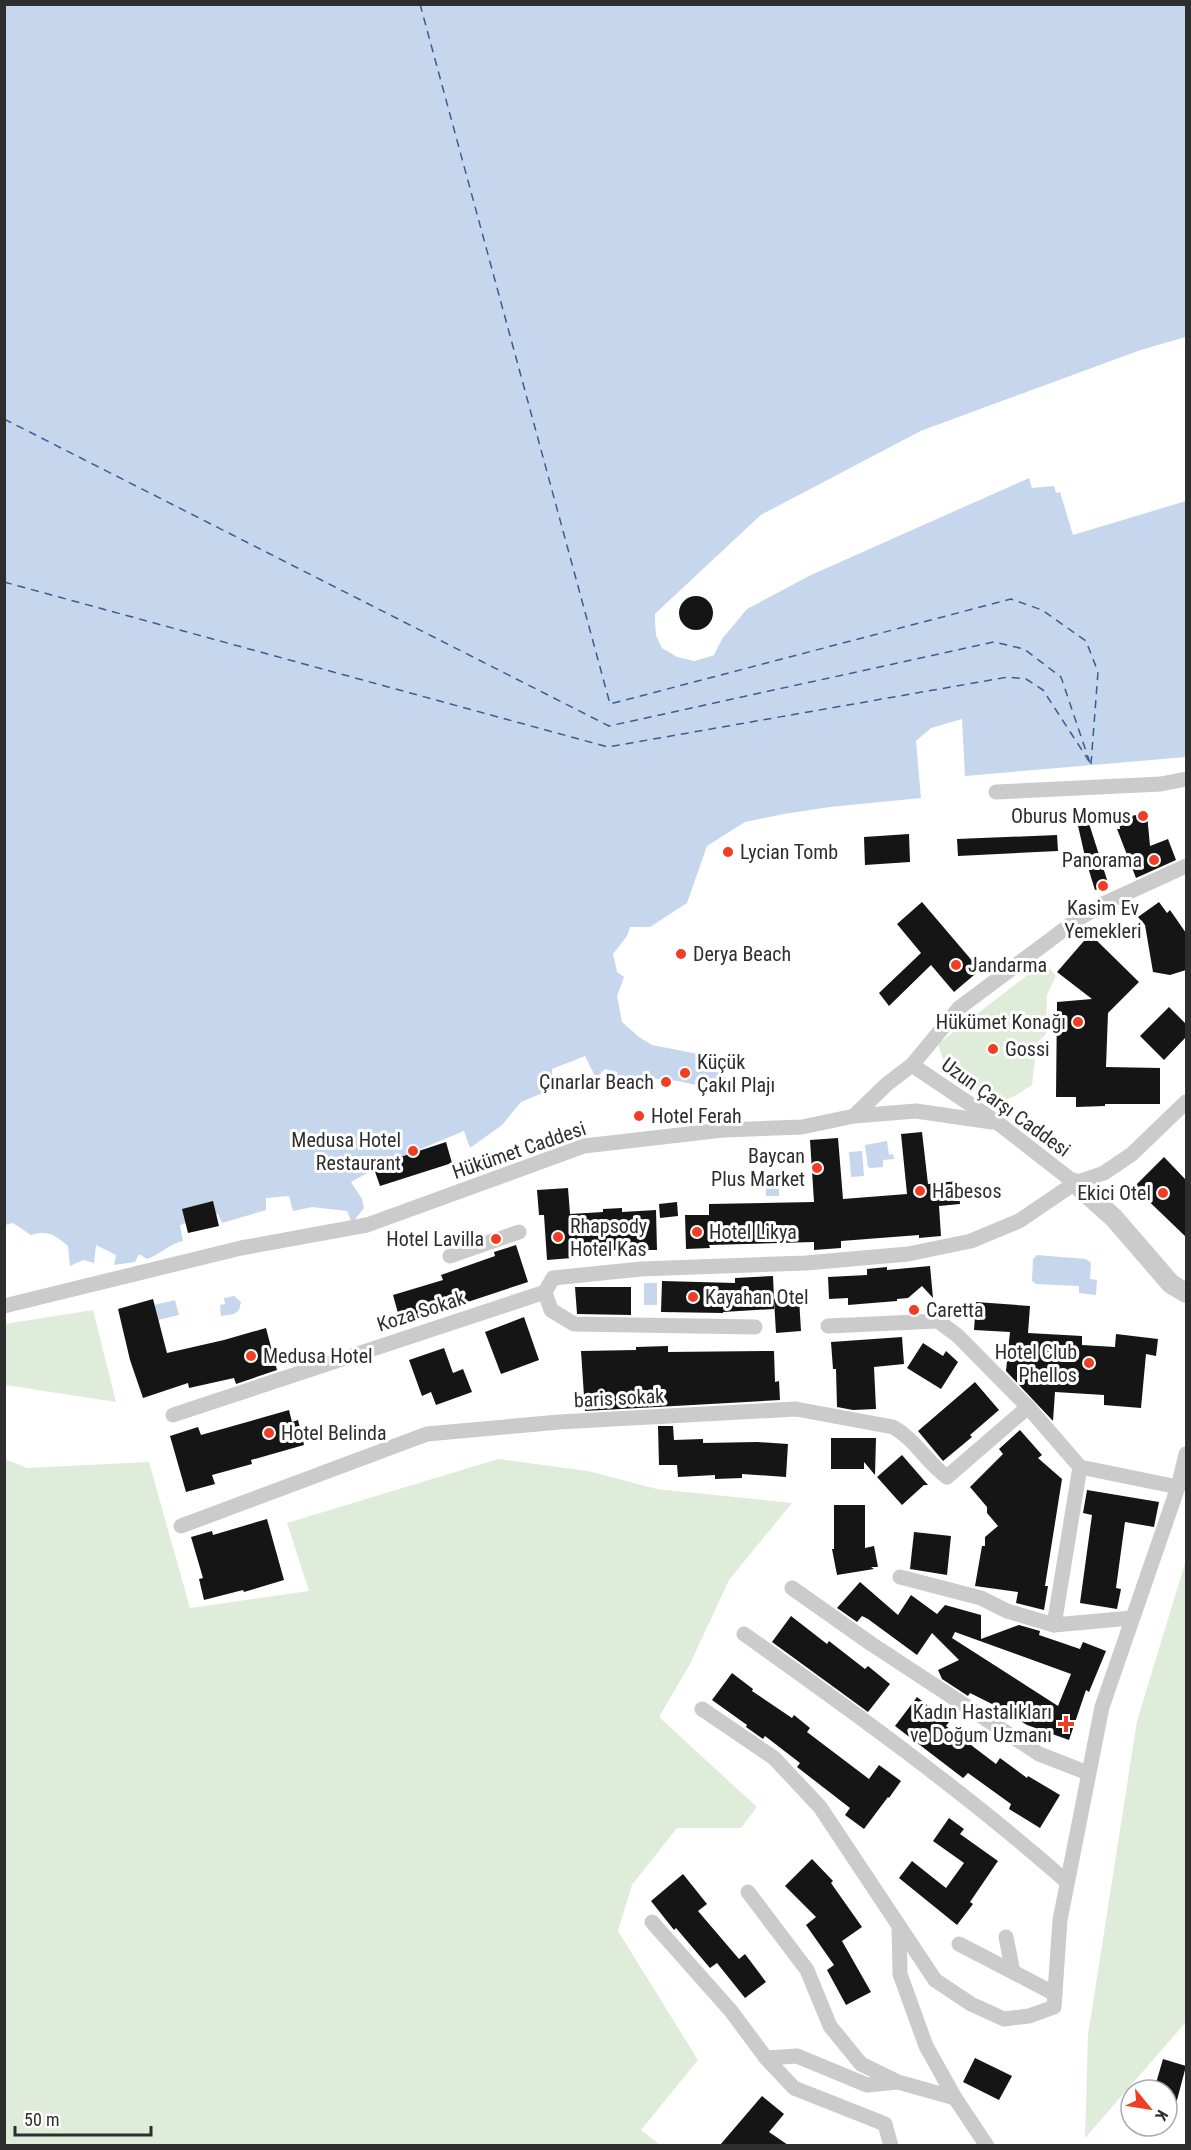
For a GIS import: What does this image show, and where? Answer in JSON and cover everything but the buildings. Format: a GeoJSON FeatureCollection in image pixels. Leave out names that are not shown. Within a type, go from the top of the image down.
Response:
{"type":"FeatureCollection","features":[{"type":"Feature","properties":{"kind":"street"},"geometry":{"type":"LineString","coordinates":[[996,792],[1161,784],[1186,779]]}},
{"type":"Feature","properties":{"kind":"street"},"geometry":{"type":"LineString","coordinates":[[854,1116],[887,1084],[912,1065],[959,1008],[1078,919],[1105,903],[1186,866]]}},
{"type":"Feature","properties":{"kind":"street","name":"Uzun Çarşı Caddesi"},"geometry":{"type":"LineString","coordinates":[[912,1065],[998,1123],[1075,1183]]}},
{"type":"Feature","properties":{"kind":"street"},"geometry":{"type":"LineString","coordinates":[[1186,1102],[1132,1154],[1104,1173],[1075,1183],[1114,1218],[1171,1284],[1186,1293]]}},
{"type":"Feature","properties":{"kind":"street","name":"Hükümet Caddesi"},"geometry":{"type":"LineString","coordinates":[[4,1306],[241,1248],[367,1225],[584,1146],[723,1130],[802,1127],[854,1116],[916,1111],[998,1123]]}},
{"type":"Feature","properties":{"kind":"street","name":"Koza Sokak"},"geometry":{"type":"LineString","coordinates":[[173,1415],[545,1292],[553,1278],[641,1269],[811,1262],[917,1252],[971,1240],[1019,1221],[1075,1183]]}},
{"type":"Feature","properties":{"kind":"street"},"geometry":{"type":"LineString","coordinates":[[450,1256],[519,1232]]}},
{"type":"Feature","properties":{"kind":"street"},"geometry":{"type":"LineString","coordinates":[[545,1292],[552,1310],[574,1324],[755,1327]]}},
{"type":"Feature","properties":{"kind":"street"},"geometry":{"type":"LineString","coordinates":[[828,1326],[938,1321],[958,1336],[1028,1407],[1080,1467],[1178,1487]]}},
{"type":"Feature","properties":{"kind":"street","name":"baris sokak"},"geometry":{"type":"LineString","coordinates":[[181,1526],[428,1434],[559,1422],[796,1409],[893,1427],[904,1433],[936,1469],[947,1477],[1028,1407]]}},
{"type":"Feature","properties":{"kind":"street"},"geometry":{"type":"LineString","coordinates":[[702,1709],[774,1758],[820,1808],[935,1980],[970,2004],[1004,2019],[1029,2016],[1054,2007],[1060,1920],[1102,1707],[1178,1487],[1186,1454]]}},
{"type":"Feature","properties":{"kind":"street"},"geometry":{"type":"LineString","coordinates":[[1054,1625],[1080,1467]]}},
{"type":"Feature","properties":{"kind":"street"},"geometry":{"type":"LineString","coordinates":[[900,1577],[981,1598],[1007,1611],[1054,1625],[1131,1618]]}},
{"type":"Feature","properties":{"kind":"street"},"geometry":{"type":"LineString","coordinates":[[792,1588],[870,1643],[1039,1755],[1088,1773]]}},
{"type":"Feature","properties":{"kind":"street"},"geometry":{"type":"LineString","coordinates":[[744,1634],[888,1737],[1021,1842],[1067,1882]]}},
{"type":"Feature","properties":{"kind":"street"},"geometry":{"type":"LineString","coordinates":[[748,1892],[807,1970],[830,2026],[861,2064],[898,2082],[954,2098]]}},
{"type":"Feature","properties":{"kind":"street"},"geometry":{"type":"LineString","coordinates":[[652,1922],[731,2011],[766,2058],[794,2088],[885,2124],[891,2145]]}},
{"type":"Feature","properties":{"kind":"street"},"geometry":{"type":"LineString","coordinates":[[899,1926],[900,1974],[926,2046],[954,2098],[987,2145]]}},
{"type":"Feature","properties":{"kind":"street"},"geometry":{"type":"LineString","coordinates":[[1006,1937],[1012,1972]]}},
{"type":"Feature","properties":{"kind":"street"},"geometry":{"type":"LineString","coordinates":[[959,1944],[1055,1994]]}},
{"type":"Feature","properties":{"kind":"street"},"geometry":{"type":"LineString","coordinates":[[766,2058],[797,2056],[867,2085],[898,2082]]}},
{"type":"Feature","properties":{"kind":"green space"},"geometry":{"type":"Polygon","coordinates":[[[1050,969],[1056,976],[1047,995],[1046,1034],[1037,1043],[1032,1085],[1008,1099],[991,1102],[982,1093],[948,1075],[938,1044],[1034,970],[1050,969]]]}},
{"type":"Feature","properties":{"kind":"green space"},"geometry":{"type":"Polygon","coordinates":[[[93,1310],[116,1402],[5,1385],[5,1324],[93,1310]]]}},
{"type":"Feature","properties":{"kind":"green space"},"geometry":{"type":"Polygon","coordinates":[[[5,1459],[27,1468],[149,1462],[190,1608],[309,1591],[287,1523],[498,1459],[588,1471],[657,1489],[792,1503],[729,1580],[690,1664],[659,1717],[757,1807],[741,1828],[677,1828],[632,1885],[618,1931],[698,2060],[641,2130],[660,2145],[5,2145],[5,1459]]]}},
{"type":"Feature","properties":{"kind":"green space"},"geometry":{"type":"Polygon","coordinates":[[[1186,1560],[1186,2022],[1137,2078],[1119,2078],[1119,2099],[1085,2138],[1088,2035],[1137,1721],[1186,1560]]]}},
{"type":"Feature","properties":{"kind":"water"},"geometry":{"type":"Polygon","coordinates":[[[5,5],[1186,5],[1186,337],[1141,350],[921,431],[761,515],[655,614],[656,635],[662,648],[694,661],[714,655],[722,639],[747,609],[811,575],[1029,478],[1032,488],[1054,486],[1056,493],[1060,492],[1073,535],[1186,501],[1186,757],[965,776],[962,719],[931,728],[916,741],[921,798],[830,807],[745,822],[707,846],[687,903],[650,927],[630,927],[627,936],[613,954],[617,972],[624,977],[617,996],[622,1022],[652,1045],[698,1054],[732,1082],[723,1091],[639,1075],[618,1083],[617,1072],[605,1069],[596,1078],[585,1056],[552,1069],[552,1089],[521,1102],[502,1125],[470,1148],[464,1131],[382,1165],[351,1182],[362,1199],[364,1208],[352,1223],[347,1211],[312,1207],[293,1211],[289,1196],[266,1198],[266,1210],[222,1223],[218,1214],[180,1225],[183,1241],[147,1259],[139,1254],[135,1262],[114,1265],[116,1255],[96,1245],[94,1263],[83,1260],[70,1266],[68,1246],[55,1236],[47,1233],[31,1235],[13,1223],[5,1225],[5,5]]]}},
{"type":"Feature","properties":{"kind":"water"},"geometry":{"type":"Polygon","coordinates":[[[887,1141],[889,1155],[893,1154],[894,1159],[883,1160],[883,1167],[868,1167],[865,1145],[887,1141]]]}},
{"type":"Feature","properties":{"kind":"water"},"geometry":{"type":"Polygon","coordinates":[[[862,1151],[864,1176],[851,1177],[849,1152],[862,1151]]]}},
{"type":"Feature","properties":{"kind":"water"},"geometry":{"type":"Polygon","coordinates":[[[766,1175],[779,1175],[779,1196],[766,1196],[766,1175]]]}},
{"type":"Feature","properties":{"kind":"water"},"geometry":{"type":"Polygon","coordinates":[[[1037,1255],[1086,1259],[1091,1263],[1090,1279],[1097,1280],[1096,1295],[1079,1293],[1079,1286],[1036,1284],[1032,1281],[1033,1259],[1037,1255]]]}},
{"type":"Feature","properties":{"kind":"water"},"geometry":{"type":"Polygon","coordinates":[[[644,1283],[657,1283],[657,1305],[644,1305],[644,1283]]]}},
{"type":"Feature","properties":{"kind":"water"},"geometry":{"type":"Polygon","coordinates":[[[234,1296],[241,1302],[239,1310],[234,1314],[221,1316],[220,1305],[225,1304],[224,1298],[234,1296]]]}},
{"type":"Feature","properties":{"kind":"water"},"geometry":{"type":"Polygon","coordinates":[[[175,1300],[179,1315],[158,1320],[154,1305],[175,1300]]]}},
{"type":"Feature","properties":{"kind":"pier"},"geometry":{"type":"Polygon","coordinates":[[[1186,337],[1186,340],[1142,353],[922,434],[763,517],[658,615],[659,634],[664,646],[678,654],[694,658],[713,651],[714,655],[694,661],[677,657],[662,648],[656,635],[655,614],[761,515],[921,431],[1141,350],[1186,337]]]}},
{"type":"Feature","properties":{"kind":"ferry route"},"geometry":{"type":"LineString","coordinates":[[420,4],[610,704],[1011,599],[1042,610],[1086,641],[1098,672],[1091,764]]}},
{"type":"Feature","properties":{"kind":"ferry route"},"geometry":{"type":"LineString","coordinates":[[4,419],[609,726],[994,642],[1024,649],[1061,677],[1090,763]]}},
{"type":"Feature","properties":{"kind":"ferry route"},"geometry":{"type":"LineString","coordinates":[[4,582],[608,747],[1008,677],[1026,679],[1043,690],[1089,761]]}},
{"type":"Feature","properties":{"kind":"place","name":"Oburus Momus"},"geometry":{"type":"Point","coordinates":[1143,816]}},
{"type":"Feature","properties":{"kind":"place","name":"Lycian Tomb"},"geometry":{"type":"Point","coordinates":[728,852]}},
{"type":"Feature","properties":{"kind":"place","name":"Panorama"},"geometry":{"type":"Point","coordinates":[1154,860]}},
{"type":"Feature","properties":{"kind":"place","name":"Kasim Ev Yemekleri"},"geometry":{"type":"Point","coordinates":[1103,886]}},
{"type":"Feature","properties":{"kind":"place","name":"Derya Beach"},"geometry":{"type":"Point","coordinates":[681,954]}},
{"type":"Feature","properties":{"kind":"place","name":"Jandarma"},"geometry":{"type":"Point","coordinates":[956,965]}},
{"type":"Feature","properties":{"kind":"place","name":"Hükümet Konağı"},"geometry":{"type":"Point","coordinates":[1078,1022]}},
{"type":"Feature","properties":{"kind":"place","name":"Gossi"},"geometry":{"type":"Point","coordinates":[993,1049]}},
{"type":"Feature","properties":{"kind":"place","name":"Küçük Çakıl Plajı"},"geometry":{"type":"Point","coordinates":[685,1073]}},
{"type":"Feature","properties":{"kind":"place","name":"Çınarlar Beach"},"geometry":{"type":"Point","coordinates":[666,1082]}},
{"type":"Feature","properties":{"kind":"place","name":"Hotel Ferah"},"geometry":{"type":"Point","coordinates":[639,1116]}},
{"type":"Feature","properties":{"kind":"place","name":"Medusa Hotel Restaurant"},"geometry":{"type":"Point","coordinates":[413,1151]}},
{"type":"Feature","properties":{"kind":"place","name":"Baycan Plus Market"},"geometry":{"type":"Point","coordinates":[817,1168]}},
{"type":"Feature","properties":{"kind":"place","name":"Habesos"},"geometry":{"type":"Point","coordinates":[920,1191]}},
{"type":"Feature","properties":{"kind":"place","name":"Ekici Otel"},"geometry":{"type":"Point","coordinates":[1163,1193]}},
{"type":"Feature","properties":{"kind":"place","name":"Hotel Likya"},"geometry":{"type":"Point","coordinates":[697,1232]}},
{"type":"Feature","properties":{"kind":"place","name":"Rhapsody Hotel Kas"},"geometry":{"type":"Point","coordinates":[558,1237]}},
{"type":"Feature","properties":{"kind":"place","name":"Hotel Lavilla"},"geometry":{"type":"Point","coordinates":[496,1239]}},
{"type":"Feature","properties":{"kind":"place","name":"Kayahan Otel"},"geometry":{"type":"Point","coordinates":[693,1297]}},
{"type":"Feature","properties":{"kind":"place","name":"Caretta"},"geometry":{"type":"Point","coordinates":[914,1310]}},
{"type":"Feature","properties":{"kind":"place","name":"Medusa Hotel"},"geometry":{"type":"Point","coordinates":[251,1356]}},
{"type":"Feature","properties":{"kind":"place","name":"Hotel Club Phellos"},"geometry":{"type":"Point","coordinates":[1089,1363]}},
{"type":"Feature","properties":{"kind":"place","name":"Hotel Belinda"},"geometry":{"type":"Point","coordinates":[269,1433]}},
{"type":"Feature","properties":{"kind":"place","name":"Kadın Hastalıkları ve Doğum Uzmanı"},"geometry":{"type":"Point","coordinates":[1066,1724]}}]}
